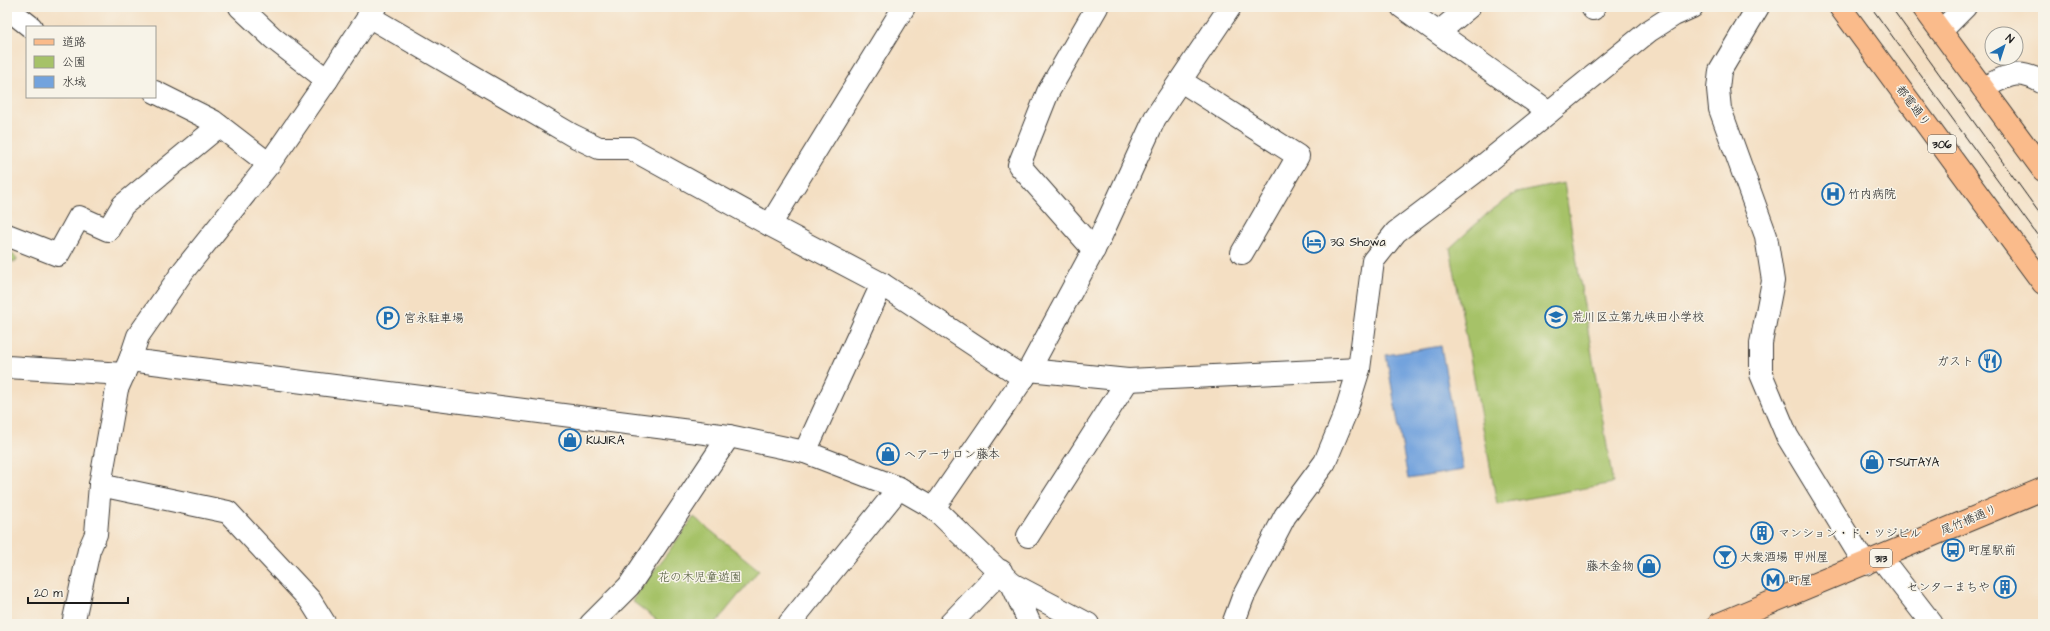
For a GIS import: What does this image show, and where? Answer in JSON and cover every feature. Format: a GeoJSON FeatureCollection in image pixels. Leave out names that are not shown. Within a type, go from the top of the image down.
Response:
{"type":"FeatureCollection","features":[{"type":"Feature","properties":{"kind":"main road","name":"都電通り"},"geometry":{"type":"LineString","coordinates":[[1840,7],[2043,283]]}},
{"type":"Feature","properties":{"kind":"main road"},"geometry":{"type":"LineString","coordinates":[[1923,7],[2043,170]]}},
{"type":"Feature","properties":{"kind":"main road","name":"尾竹橋通り"},"geometry":{"type":"LineString","coordinates":[[1719,624],[2043,489]]}},
{"type":"Feature","properties":{"kind":"street"},"geometry":{"type":"LineString","coordinates":[[240,7],[273,38],[327,80]]}},
{"type":"Feature","properties":{"kind":"street"},"geometry":{"type":"LineString","coordinates":[[770,225],[904,7]]}},
{"type":"Feature","properties":{"kind":"street"},"geometry":{"type":"LineString","coordinates":[[1094,250],[1019,165],[1048,92],[1097,7]]}},
{"type":"Feature","properties":{"kind":"street"},"geometry":{"type":"LineString","coordinates":[[934,508],[1027,374],[1094,250],[1155,118],[1230,7]]}},
{"type":"Feature","properties":{"kind":"street"},"geometry":{"type":"LineString","coordinates":[[1402,7],[1549,112]]}},
{"type":"Feature","properties":{"kind":"street"},"geometry":{"type":"LineString","coordinates":[[1439,32],[1469,7]]}},
{"type":"Feature","properties":{"kind":"street"},"geometry":{"type":"LineString","coordinates":[[1233,624],[1243,597],[1285,516],[1325,462],[1345,414],[1358,369],[1373,261],[1396,232],[1474,173],[1649,31],[1674,15],[1692,7]]}},
{"type":"Feature","properties":{"kind":"street"},"geometry":{"type":"LineString","coordinates":[[1758,7],[1720,71],[1718,89],[1720,110],[1766,236],[1773,281],[1761,343],[1761,374],[1787,436],[1873,561],[1932,624]]}},
{"type":"Feature","properties":{"kind":"street"},"geometry":{"type":"LineString","coordinates":[[1940,31],[1965,7]]}},
{"type":"Feature","properties":{"kind":"street"},"geometry":{"type":"LineString","coordinates":[[7,8],[30,26]]}},
{"type":"Feature","properties":{"kind":"street"},"geometry":{"type":"LineString","coordinates":[[72,624],[89,550],[96,534],[100,485],[117,389],[138,336],[184,270],[269,164],[327,80],[371,12],[572,135],[599,148],[630,148],[770,225],[882,284],[1027,374],[1128,380],[1358,369]]}},
{"type":"Feature","properties":{"kind":"street"},"geometry":{"type":"LineString","coordinates":[[1983,88],[2010,74],[2031,75],[2043,83]]}},
{"type":"Feature","properties":{"kind":"street"},"geometry":{"type":"LineString","coordinates":[[1181,81],[1298,156],[1242,253]]}},
{"type":"Feature","properties":{"kind":"street"},"geometry":{"type":"LineString","coordinates":[[156,93],[219,126],[269,164]]}},
{"type":"Feature","properties":{"kind":"street"},"geometry":{"type":"LineString","coordinates":[[7,235],[58,255],[79,217],[108,230],[123,205],[219,126]]}},
{"type":"Feature","properties":{"kind":"street"},"geometry":{"type":"LineString","coordinates":[[805,452],[882,284]]}},
{"type":"Feature","properties":{"kind":"street"},"geometry":{"type":"LineString","coordinates":[[7,367],[127,367],[729,436],[805,452],[899,488],[934,508],[1007,578],[1088,624]]}},
{"type":"Feature","properties":{"kind":"street"},"geometry":{"type":"LineString","coordinates":[[1028,536],[1128,380]]}},
{"type":"Feature","properties":{"kind":"street"},"geometry":{"type":"LineString","coordinates":[[591,624],[629,586],[729,436]]}},
{"type":"Feature","properties":{"kind":"street"},"geometry":{"type":"LineString","coordinates":[[100,485],[228,512],[310,600],[325,624]]}},
{"type":"Feature","properties":{"kind":"street"},"geometry":{"type":"LineString","coordinates":[[789,624],[899,488]]}},
{"type":"Feature","properties":{"kind":"street"},"geometry":{"type":"LineString","coordinates":[[950,624],[1007,578]]}},
{"type":"Feature","properties":{"kind":"street"},"geometry":{"type":"LineString","coordinates":[[1007,578],[1030,624]]}},
{"type":"Feature","properties":{"kind":"green space"},"geometry":{"type":"Polygon","coordinates":[[[1564,183],[1613,483],[1497,504],[1450,248],[1489,212],[1516,193],[1564,183]]]}},
{"type":"Feature","properties":{"kind":"green space"},"geometry":{"type":"Polygon","coordinates":[[[7,250],[17,258],[16,262],[7,261],[7,250]]]}},
{"type":"Feature","properties":{"kind":"green space","name":"花の木児童遊園"},"geometry":{"type":"Polygon","coordinates":[[[694,517],[759,570],[715,624],[662,624],[632,601],[694,517]]]}},
{"type":"Feature","properties":{"kind":"water"},"geometry":{"type":"Polygon","coordinates":[[[1441,346],[1463,470],[1408,479],[1386,355],[1441,346]]]}},
{"type":"Feature","properties":{"kind":"tram line"},"geometry":{"type":"LineString","coordinates":[[1871,7],[2043,243]]}},
{"type":"Feature","properties":{"kind":"tram line"},"geometry":{"type":"LineString","coordinates":[[1891,7],[2043,218]]}},
{"type":"Feature","properties":{"kind":"place","name":"竹内病院"},"geometry":{"type":"Point","coordinates":[1833,194]}},
{"type":"Feature","properties":{"kind":"place","name":"3Q Showa"},"geometry":{"type":"Point","coordinates":[1314,242]}},
{"type":"Feature","properties":{"kind":"place","name":"荒川区立第九峡田小学校"},"geometry":{"type":"Point","coordinates":[1556,317]}},
{"type":"Feature","properties":{"kind":"place","name":"宮永駐車場"},"geometry":{"type":"Point","coordinates":[388,318]}},
{"type":"Feature","properties":{"kind":"place","name":"ガスト"},"geometry":{"type":"Point","coordinates":[1990,361]}},
{"type":"Feature","properties":{"kind":"place","name":"KUJIRA"},"geometry":{"type":"Point","coordinates":[570,440]}},
{"type":"Feature","properties":{"kind":"place","name":"ヘアーサロン藤本"},"geometry":{"type":"Point","coordinates":[888,454]}},
{"type":"Feature","properties":{"kind":"place","name":"TSUTAYA"},"geometry":{"type":"Point","coordinates":[1872,462]}},
{"type":"Feature","properties":{"kind":"place","name":"マンション・ド・ツジビル"},"geometry":{"type":"Point","coordinates":[1762,533]}},
{"type":"Feature","properties":{"kind":"place","name":"町屋駅前"},"geometry":{"type":"Point","coordinates":[1953,550]}},
{"type":"Feature","properties":{"kind":"place","name":"大衆酒場 甲州屋"},"geometry":{"type":"Point","coordinates":[1725,557]}},
{"type":"Feature","properties":{"kind":"place","name":"藤木金物"},"geometry":{"type":"Point","coordinates":[1649,566]}},
{"type":"Feature","properties":{"kind":"place","name":"町屋"},"geometry":{"type":"Point","coordinates":[1773,580]}},
{"type":"Feature","properties":{"kind":"place","name":"センターまちや"},"geometry":{"type":"Point","coordinates":[2005,587]}}]}
